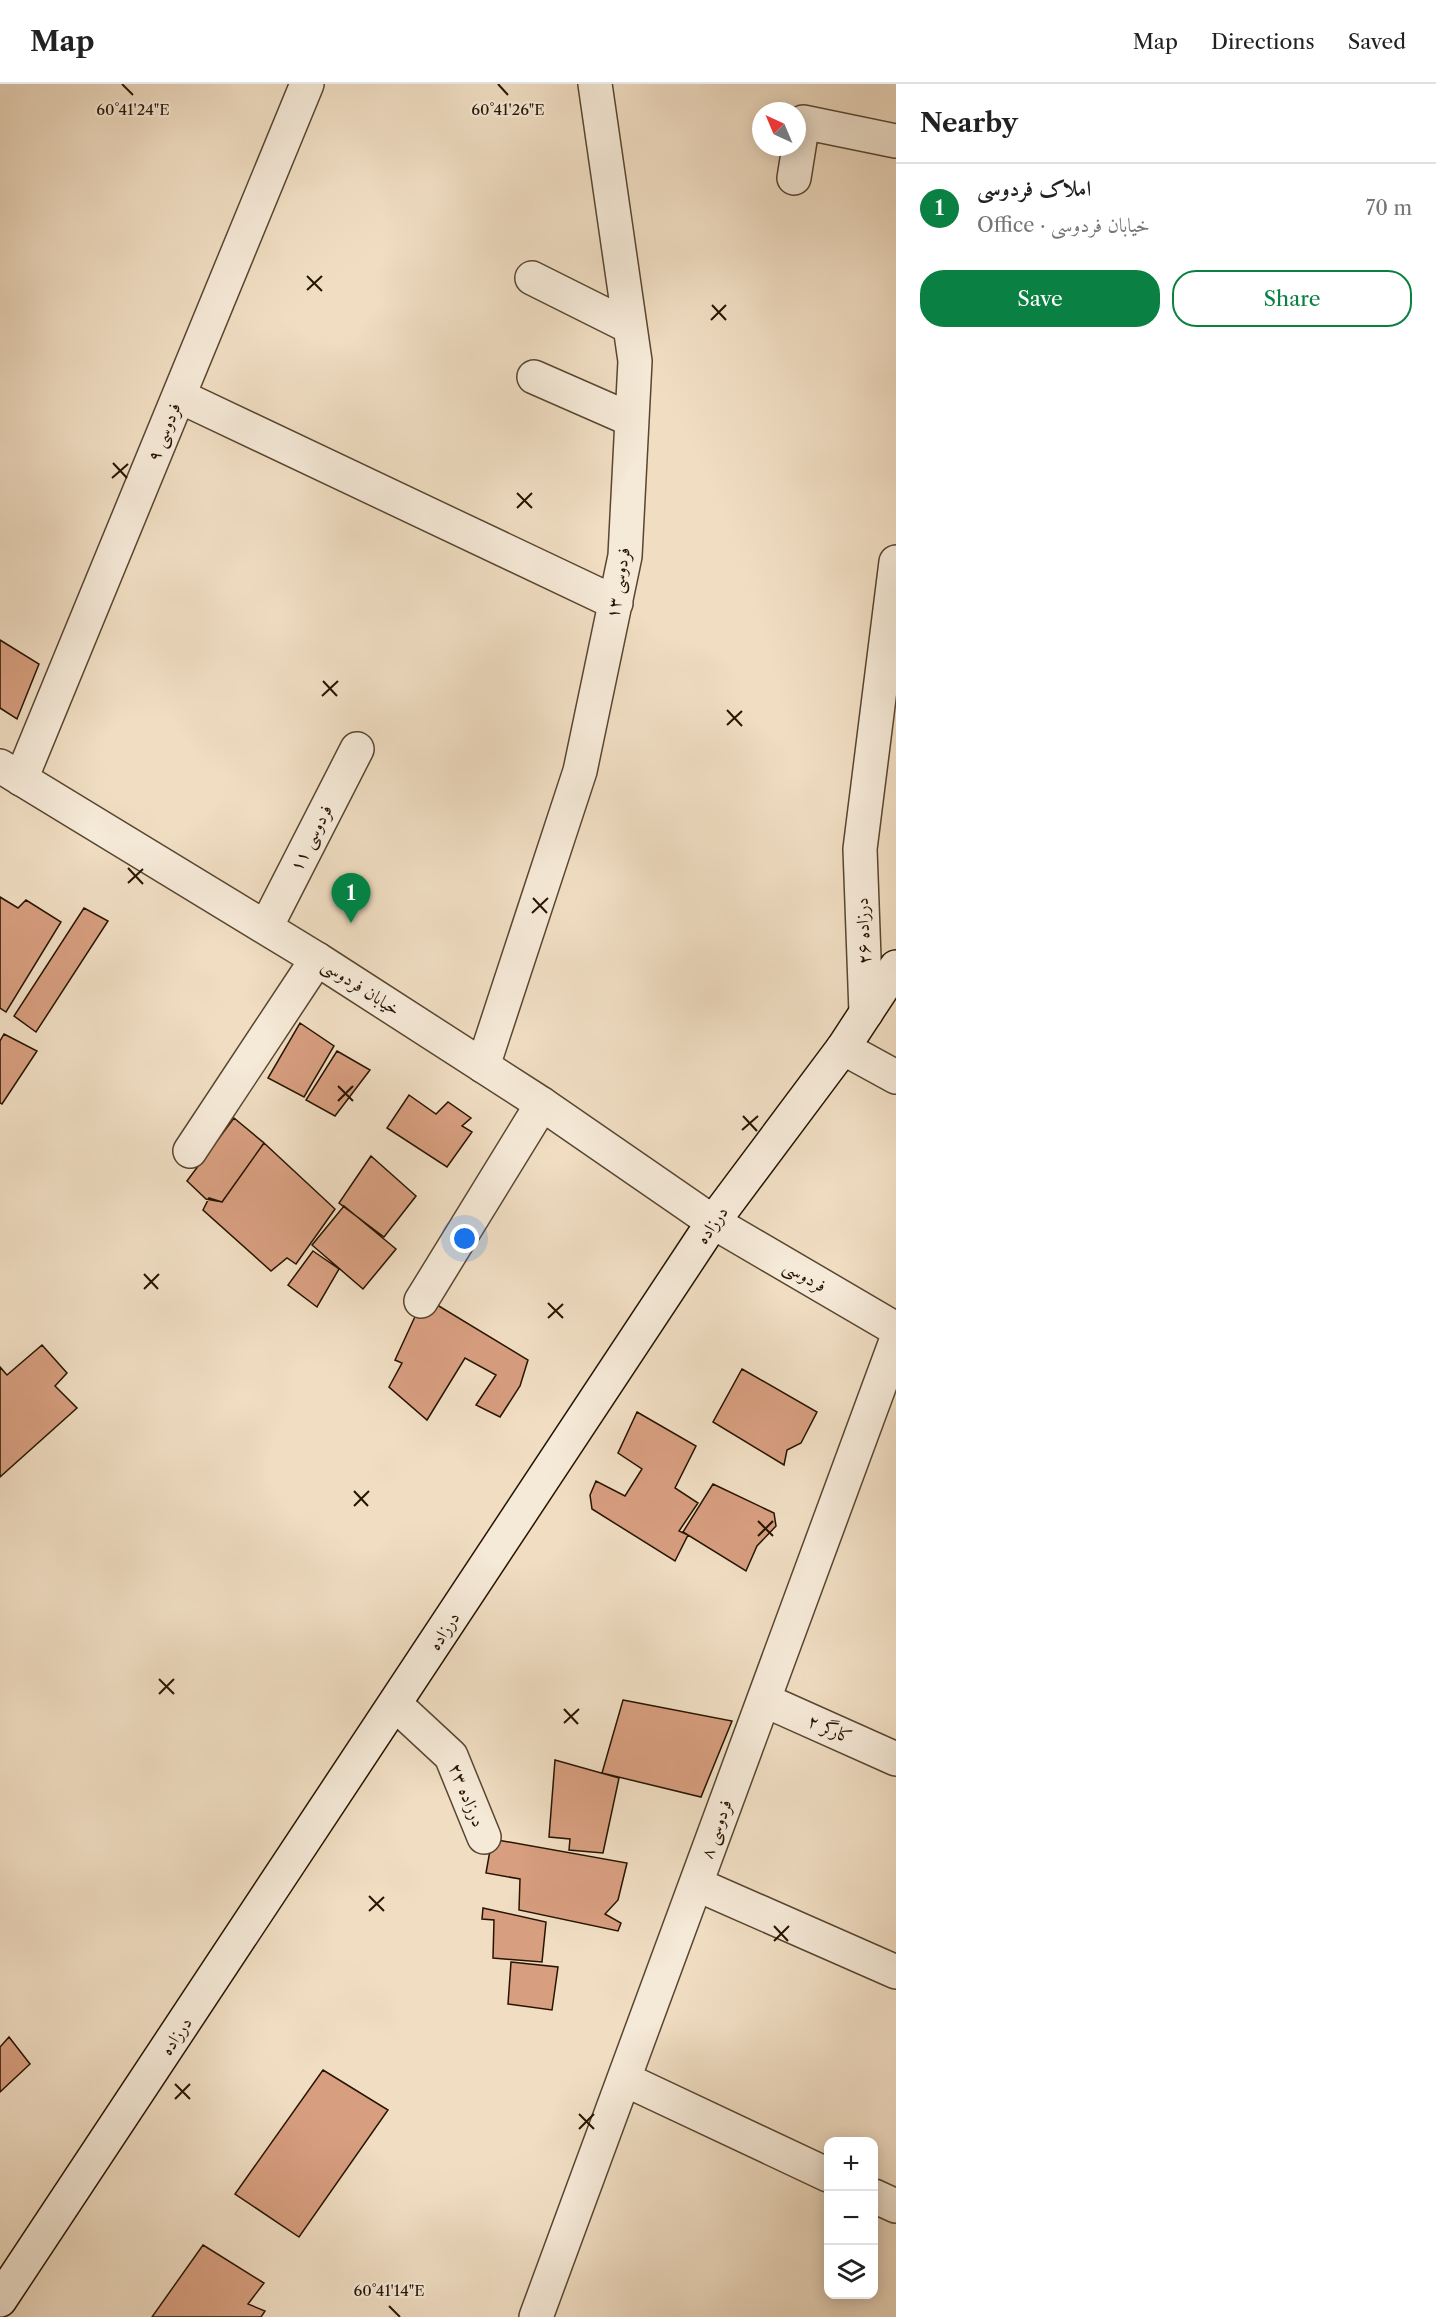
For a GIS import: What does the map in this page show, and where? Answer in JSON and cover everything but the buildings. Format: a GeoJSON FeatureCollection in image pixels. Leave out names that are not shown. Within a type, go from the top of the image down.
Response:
{"type":"FeatureCollection","features":[{"type":"Feature","properties":{"kind":"street","name":"فردوسی ۹"},"geometry":{"type":"LineString","coordinates":[[10,772],[179,396],[307,84]]}},
{"type":"Feature","properties":{"kind":"street","name":"فردوسی ۱۳"},"geometry":{"type":"LineString","coordinates":[[483,1066],[580,771],[626,556],[635,361],[596,84]]}},
{"type":"Feature","properties":{"kind":"street"},"geometry":{"type":"LineString","coordinates":[[794,178],[803,122],[896,141]]}},
{"type":"Feature","properties":{"kind":"street"},"geometry":{"type":"LineString","coordinates":[[532,278],[630,327]]}},
{"type":"Feature","properties":{"kind":"street"},"geometry":{"type":"LineString","coordinates":[[534,377],[632,420]]}},
{"type":"Feature","properties":{"kind":"street"},"geometry":{"type":"LineString","coordinates":[[179,396],[616,603]]}},
{"type":"Feature","properties":{"kind":"street","name":"درزاده ۲۶"},"geometry":{"type":"LineString","coordinates":[[866,1013],[860,849],[896,562]]}},
{"type":"Feature","properties":{"kind":"street","name":"فردوسی ۱۱"},"geometry":{"type":"LineString","coordinates":[[266,927],[357,749]]}},
{"type":"Feature","properties":{"kind":"street","name":"خیابان فردوسی"},"geometry":{"type":"LineString","coordinates":[[10,772],[317,959],[542,1104],[713,1222]]}},
{"type":"Feature","properties":{"kind":"street"},"geometry":{"type":"LineString","coordinates":[[190,1151],[317,959]]}},
{"type":"Feature","properties":{"kind":"street","name":"درزاده"},"geometry":{"type":"LineString","coordinates":[[0,2300],[396,1706],[713,1222],[843,1048],[896,967]]}},
{"type":"Feature","properties":{"kind":"street"},"geometry":{"type":"LineString","coordinates":[[843,1048],[896,1077]]}},
{"type":"Feature","properties":{"kind":"street"},"geometry":{"type":"LineString","coordinates":[[421,1301],[542,1104]]}},
{"type":"Feature","properties":{"kind":"street","name":"فردوسی"},"geometry":{"type":"LineString","coordinates":[[713,1222],[896,1329]]}},
{"type":"Feature","properties":{"kind":"street","name":"فردوسی ۸"},"geometry":{"type":"LineString","coordinates":[[536,2317],[896,1341]]}},
{"type":"Feature","properties":{"kind":"street","name":"کارگر ۲"},"geometry":{"type":"LineString","coordinates":[[764,1700],[896,1759]]}},
{"type":"Feature","properties":{"kind":"street","name":"درزاده ۲۳"},"geometry":{"type":"LineString","coordinates":[[396,1706],[451,1756],[484,1837]]}},
{"type":"Feature","properties":{"kind":"street"},"geometry":{"type":"LineString","coordinates":[[696,1884],[896,1972]]}},
{"type":"Feature","properties":{"kind":"street"},"geometry":{"type":"LineString","coordinates":[[624,2079],[824,2173]]}},
{"type":"Feature","properties":{"kind":"street"},"geometry":{"type":"LineString","coordinates":[[878,2198],[896,2206]]}},
{"type":"Feature","properties":{"kind":"place","name":"املاک فردوسی"},"geometry":{"type":"Point","coordinates":[351,923]}}]}
